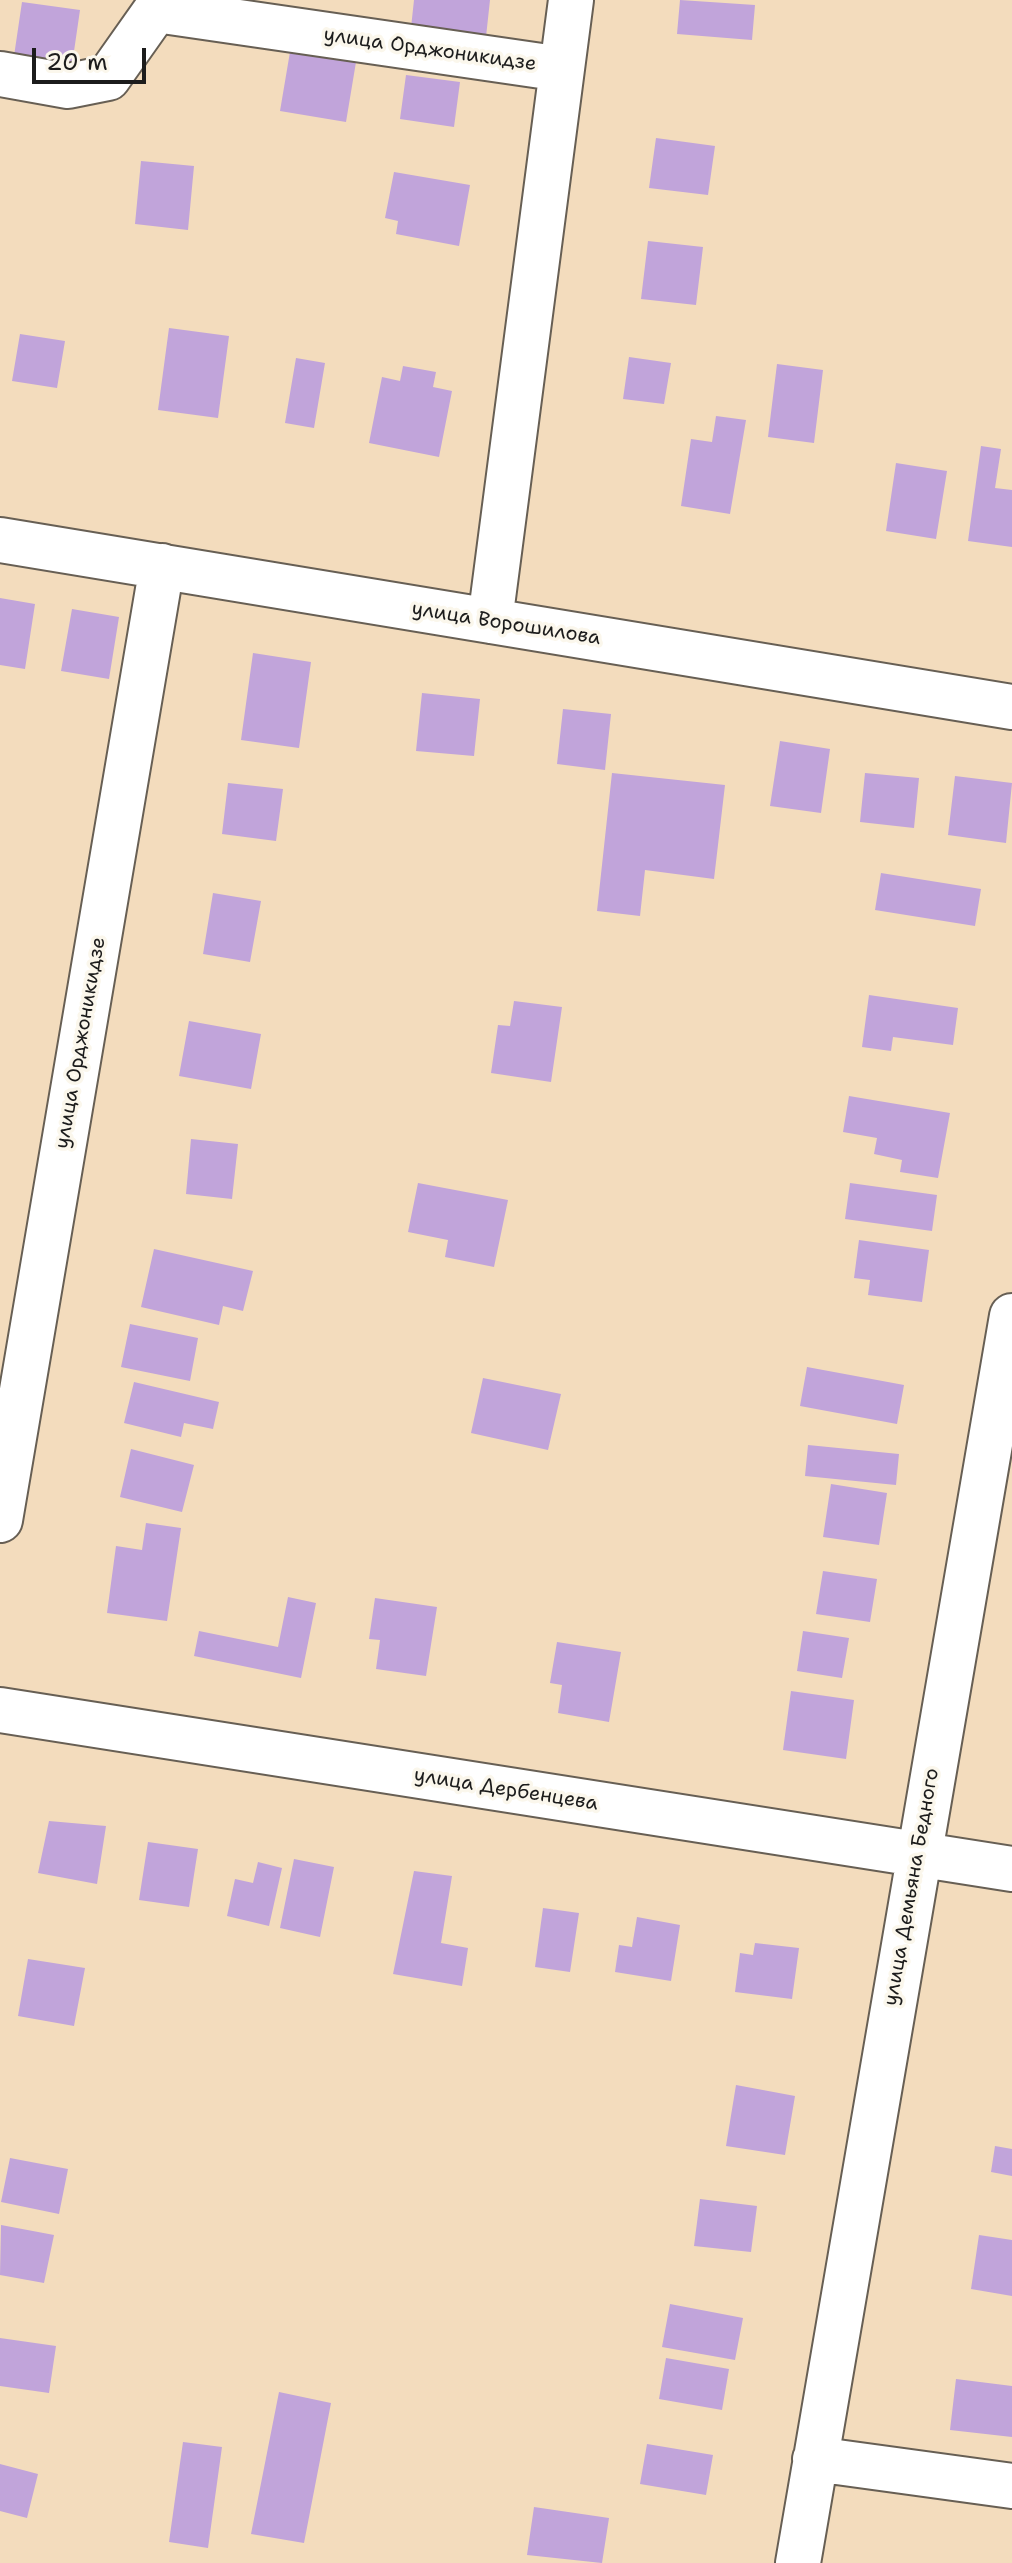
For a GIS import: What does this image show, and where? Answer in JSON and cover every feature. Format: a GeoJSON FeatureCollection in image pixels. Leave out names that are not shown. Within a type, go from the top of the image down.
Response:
{"type":"FeatureCollection","features":[{"type":"Feature","properties":{"kind":"street","name":"улица Орджоникидзе"},"geometry":{"type":"LineString","coordinates":[[490,621],[571,0]]}},
{"type":"Feature","properties":{"kind":"street","name":"улица Орджоникидзе"},"geometry":{"type":"LineString","coordinates":[[0,74],[68,86],[108,78],[156,10],[562,69]]}},
{"type":"Feature","properties":{"kind":"street","name":"улица Ворошилова"},"geometry":{"type":"LineString","coordinates":[[0,540],[1012,707]]}},
{"type":"Feature","properties":{"kind":"street","name":"улица Орджоникидзе"},"geometry":{"type":"LineString","coordinates":[[0,1520],[162,566]]}},
{"type":"Feature","properties":{"kind":"street","name":"улица Демьяна Бедного"},"geometry":{"type":"LineString","coordinates":[[798,2563],[917,1854],[1012,1316]]}},
{"type":"Feature","properties":{"kind":"street","name":"улица Дербенцева"},"geometry":{"type":"LineString","coordinates":[[0,1710],[1012,1869]]}},
{"type":"Feature","properties":{"kind":"street"},"geometry":{"type":"LineString","coordinates":[[815,2459],[1012,2486]]}},
{"type":"Feature","properties":{"kind":"building"},"geometry":{"type":"Polygon","coordinates":[[[414,0],[490,0],[485,46],[410,37],[414,0]]]}},
{"type":"Feature","properties":{"kind":"building"},"geometry":{"type":"Polygon","coordinates":[[[680,0],[755,5],[752,40],[677,34],[680,0]]]}},
{"type":"Feature","properties":{"kind":"building"},"geometry":{"type":"Polygon","coordinates":[[[22,2],[80,10],[72,65],[14,56],[22,2]]]}},
{"type":"Feature","properties":{"kind":"building"},"geometry":{"type":"Polygon","coordinates":[[[291,46],[357,56],[346,122],[280,111],[291,46]]]}},
{"type":"Feature","properties":{"kind":"building"},"geometry":{"type":"Polygon","coordinates":[[[406,75],[460,82],[454,127],[400,119],[406,75]]]}},
{"type":"Feature","properties":{"kind":"building"},"geometry":{"type":"Polygon","coordinates":[[[656,138],[715,146],[708,195],[649,188],[656,138]]]}},
{"type":"Feature","properties":{"kind":"building"},"geometry":{"type":"Polygon","coordinates":[[[141,161],[194,166],[188,230],[135,224],[141,161]]]}},
{"type":"Feature","properties":{"kind":"building"},"geometry":{"type":"Polygon","coordinates":[[[394,172],[470,185],[459,246],[396,234],[398,221],[385,218],[394,172]]]}},
{"type":"Feature","properties":{"kind":"building"},"geometry":{"type":"Polygon","coordinates":[[[648,241],[703,247],[696,305],[641,299],[648,241]]]}},
{"type":"Feature","properties":{"kind":"building"},"geometry":{"type":"Polygon","coordinates":[[[169,328],[229,336],[218,418],[158,410],[169,328]]]}},
{"type":"Feature","properties":{"kind":"building"},"geometry":{"type":"Polygon","coordinates":[[[20,334],[65,341],[57,388],[12,381],[20,334]]]}},
{"type":"Feature","properties":{"kind":"building"},"geometry":{"type":"Polygon","coordinates":[[[629,357],[671,363],[664,404],[623,399],[629,357]]]}},
{"type":"Feature","properties":{"kind":"building"},"geometry":{"type":"Polygon","coordinates":[[[296,358],[325,363],[314,428],[285,423],[296,358]]]}},
{"type":"Feature","properties":{"kind":"building"},"geometry":{"type":"Polygon","coordinates":[[[777,364],[823,370],[814,443],[768,437],[777,364]]]}},
{"type":"Feature","properties":{"kind":"building"},"geometry":{"type":"Polygon","coordinates":[[[403,366],[436,372],[433,387],[452,391],[439,457],[369,443],[382,377],[400,381],[403,366]]]}},
{"type":"Feature","properties":{"kind":"building"},"geometry":{"type":"Polygon","coordinates":[[[716,416],[746,420],[730,514],[681,506],[691,439],[712,442],[716,416]]]}},
{"type":"Feature","properties":{"kind":"building"},"geometry":{"type":"Polygon","coordinates":[[[981,446],[1001,449],[995,488],[1012,490],[1012,547],[968,541],[981,446]]]}},
{"type":"Feature","properties":{"kind":"building"},"geometry":{"type":"Polygon","coordinates":[[[896,463],[947,471],[936,539],[886,531],[896,463]]]}},
{"type":"Feature","properties":{"kind":"building"},"geometry":{"type":"Polygon","coordinates":[[[0,598],[35,604],[25,669],[0,665],[0,598]]]}},
{"type":"Feature","properties":{"kind":"building"},"geometry":{"type":"Polygon","coordinates":[[[72,609],[119,617],[109,679],[61,671],[72,609]]]}},
{"type":"Feature","properties":{"kind":"building"},"geometry":{"type":"Polygon","coordinates":[[[253,653],[311,662],[299,748],[241,740],[253,653]]]}},
{"type":"Feature","properties":{"kind":"building"},"geometry":{"type":"Polygon","coordinates":[[[422,693],[480,699],[474,756],[416,751],[422,693]]]}},
{"type":"Feature","properties":{"kind":"building"},"geometry":{"type":"Polygon","coordinates":[[[563,709],[611,714],[605,770],[557,764],[563,709]]]}},
{"type":"Feature","properties":{"kind":"building"},"geometry":{"type":"Polygon","coordinates":[[[780,741],[830,749],[821,813],[770,806],[780,741]]]}},
{"type":"Feature","properties":{"kind":"building"},"geometry":{"type":"Polygon","coordinates":[[[612,773],[725,785],[714,879],[645,870],[640,916],[597,911],[612,773]]]}},
{"type":"Feature","properties":{"kind":"building"},"geometry":{"type":"Polygon","coordinates":[[[865,773],[919,778],[914,828],[860,822],[865,773]]]}},
{"type":"Feature","properties":{"kind":"building"},"geometry":{"type":"Polygon","coordinates":[[[955,776],[1012,783],[1006,843],[948,835],[955,776]]]}},
{"type":"Feature","properties":{"kind":"building"},"geometry":{"type":"Polygon","coordinates":[[[228,783],[283,789],[276,841],[222,834],[228,783]]]}},
{"type":"Feature","properties":{"kind":"building"},"geometry":{"type":"Polygon","coordinates":[[[881,873],[981,889],[975,926],[875,910],[881,873]]]}},
{"type":"Feature","properties":{"kind":"building"},"geometry":{"type":"Polygon","coordinates":[[[213,893],[261,901],[250,962],[203,954],[213,893]]]}},
{"type":"Feature","properties":{"kind":"building"},"geometry":{"type":"Polygon","coordinates":[[[869,995],[958,1008],[953,1045],[893,1037],[891,1051],[862,1047],[869,995]]]}},
{"type":"Feature","properties":{"kind":"building"},"geometry":{"type":"Polygon","coordinates":[[[514,1001],[562,1007],[551,1082],[491,1073],[498,1025],[510,1026],[514,1001]]]}},
{"type":"Feature","properties":{"kind":"building"},"geometry":{"type":"Polygon","coordinates":[[[189,1021],[261,1034],[251,1089],[179,1076],[189,1021]]]}},
{"type":"Feature","properties":{"kind":"building"},"geometry":{"type":"Polygon","coordinates":[[[849,1096],[950,1113],[938,1178],[900,1172],[902,1160],[874,1154],[877,1138],[843,1132],[849,1096]]]}},
{"type":"Feature","properties":{"kind":"building"},"geometry":{"type":"Polygon","coordinates":[[[191,1139],[238,1144],[232,1199],[186,1194],[191,1139]]]}},
{"type":"Feature","properties":{"kind":"building"},"geometry":{"type":"Polygon","coordinates":[[[418,1183],[508,1200],[494,1267],[445,1257],[448,1240],[408,1232],[418,1183]]]}},
{"type":"Feature","properties":{"kind":"building"},"geometry":{"type":"Polygon","coordinates":[[[850,1183],[937,1195],[932,1231],[845,1219],[850,1183]]]}},
{"type":"Feature","properties":{"kind":"building"},"geometry":{"type":"Polygon","coordinates":[[[859,1240],[929,1250],[922,1302],[868,1295],[870,1280],[854,1278],[859,1240]]]}},
{"type":"Feature","properties":{"kind":"building"},"geometry":{"type":"Polygon","coordinates":[[[154,1249],[253,1271],[243,1311],[223,1306],[219,1325],[141,1307],[154,1249]]]}},
{"type":"Feature","properties":{"kind":"building"},"geometry":{"type":"Polygon","coordinates":[[[130,1324],[198,1338],[190,1381],[121,1367],[130,1324]]]}},
{"type":"Feature","properties":{"kind":"building"},"geometry":{"type":"Polygon","coordinates":[[[807,1367],[904,1385],[897,1424],[800,1406],[807,1367]]]}},
{"type":"Feature","properties":{"kind":"building"},"geometry":{"type":"Polygon","coordinates":[[[483,1378],[561,1394],[548,1450],[471,1433],[483,1378]]]}},
{"type":"Feature","properties":{"kind":"building"},"geometry":{"type":"Polygon","coordinates":[[[134,1382],[219,1402],[213,1429],[184,1423],[181,1437],[124,1423],[134,1382]]]}},
{"type":"Feature","properties":{"kind":"building"},"geometry":{"type":"Polygon","coordinates":[[[808,1445],[899,1454],[896,1485],[805,1476],[808,1445]]]}},
{"type":"Feature","properties":{"kind":"building"},"geometry":{"type":"Polygon","coordinates":[[[131,1449],[194,1465],[182,1512],[120,1497],[131,1449]]]}},
{"type":"Feature","properties":{"kind":"building"},"geometry":{"type":"Polygon","coordinates":[[[831,1484],[887,1493],[879,1545],[823,1537],[831,1484]]]}},
{"type":"Feature","properties":{"kind":"building"},"geometry":{"type":"Polygon","coordinates":[[[146,1523],[181,1528],[167,1621],[107,1613],[116,1546],[142,1550],[146,1523]]]}},
{"type":"Feature","properties":{"kind":"building"},"geometry":{"type":"Polygon","coordinates":[[[823,1571],[877,1579],[870,1622],[816,1614],[823,1571]]]}},
{"type":"Feature","properties":{"kind":"building"},"geometry":{"type":"Polygon","coordinates":[[[288,1597],[316,1603],[301,1678],[194,1656],[199,1631],[278,1647],[288,1597]]]}},
{"type":"Feature","properties":{"kind":"building"},"geometry":{"type":"Polygon","coordinates":[[[375,1598],[437,1607],[426,1676],[376,1669],[380,1640],[369,1639],[375,1598]]]}},
{"type":"Feature","properties":{"kind":"building"},"geometry":{"type":"Polygon","coordinates":[[[803,1631],[849,1638],[842,1678],[797,1671],[803,1631]]]}},
{"type":"Feature","properties":{"kind":"building"},"geometry":{"type":"Polygon","coordinates":[[[557,1642],[621,1652],[609,1722],[558,1713],[562,1685],[550,1683],[557,1642]]]}},
{"type":"Feature","properties":{"kind":"building"},"geometry":{"type":"Polygon","coordinates":[[[791,1691],[854,1700],[846,1759],[783,1750],[791,1691]]]}},
{"type":"Feature","properties":{"kind":"building"},"geometry":{"type":"Polygon","coordinates":[[[49,1821],[106,1826],[97,1884],[38,1873],[49,1821]]]}},
{"type":"Feature","properties":{"kind":"building"},"geometry":{"type":"Polygon","coordinates":[[[148,1842],[198,1849],[189,1907],[139,1900],[148,1842]]]}},
{"type":"Feature","properties":{"kind":"building"},"geometry":{"type":"Polygon","coordinates":[[[294,1859],[334,1867],[320,1937],[280,1928],[294,1859]]]}},
{"type":"Feature","properties":{"kind":"building"},"geometry":{"type":"Polygon","coordinates":[[[258,1862],[282,1868],[269,1926],[227,1916],[235,1879],[253,1883],[258,1862]]]}},
{"type":"Feature","properties":{"kind":"building"},"geometry":{"type":"Polygon","coordinates":[[[414,1871],[452,1876],[441,1943],[468,1948],[462,1986],[393,1974],[414,1871]]]}},
{"type":"Feature","properties":{"kind":"building"},"geometry":{"type":"Polygon","coordinates":[[[543,1908],[579,1913],[570,1972],[535,1967],[543,1908]]]}},
{"type":"Feature","properties":{"kind":"building"},"geometry":{"type":"Polygon","coordinates":[[[637,1917],[680,1925],[671,1981],[615,1972],[619,1945],[632,1947],[637,1917]]]}},
{"type":"Feature","properties":{"kind":"building"},"geometry":{"type":"Polygon","coordinates":[[[755,1943],[799,1948],[792,1999],[735,1992],[740,1953],[753,1955],[755,1943]]]}},
{"type":"Feature","properties":{"kind":"building"},"geometry":{"type":"Polygon","coordinates":[[[28,1959],[85,1968],[74,2026],[18,2016],[28,1959]]]}},
{"type":"Feature","properties":{"kind":"building"},"geometry":{"type":"Polygon","coordinates":[[[736,2085],[795,2096],[785,2155],[726,2146],[736,2085]]]}},
{"type":"Feature","properties":{"kind":"building"},"geometry":{"type":"Polygon","coordinates":[[[995,2146],[1012,2149],[1012,2176],[991,2172],[995,2146]]]}},
{"type":"Feature","properties":{"kind":"building"},"geometry":{"type":"Polygon","coordinates":[[[10,2158],[68,2169],[59,2214],[1,2202],[10,2158]]]}},
{"type":"Feature","properties":{"kind":"building"},"geometry":{"type":"Polygon","coordinates":[[[700,2199],[757,2206],[751,2252],[694,2246],[700,2199]]]}},
{"type":"Feature","properties":{"kind":"building"},"geometry":{"type":"Polygon","coordinates":[[[1,2225],[54,2235],[44,2283],[0,2275],[1,2225]]]}},
{"type":"Feature","properties":{"kind":"building"},"geometry":{"type":"Polygon","coordinates":[[[979,2235],[1012,2240],[1012,2296],[971,2289],[979,2235]]]}},
{"type":"Feature","properties":{"kind":"building"},"geometry":{"type":"Polygon","coordinates":[[[670,2304],[743,2318],[735,2360],[662,2347],[670,2304]]]}},
{"type":"Feature","properties":{"kind":"building"},"geometry":{"type":"Polygon","coordinates":[[[0,2338],[56,2346],[49,2393],[0,2386],[0,2338]]]}},
{"type":"Feature","properties":{"kind":"building"},"geometry":{"type":"Polygon","coordinates":[[[666,2358],[729,2369],[722,2410],[659,2399],[666,2358]]]}},
{"type":"Feature","properties":{"kind":"building"},"geometry":{"type":"Polygon","coordinates":[[[956,2379],[1012,2386],[1012,2437],[950,2430],[956,2379]]]}},
{"type":"Feature","properties":{"kind":"building"},"geometry":{"type":"Polygon","coordinates":[[[279,2392],[331,2403],[304,2543],[251,2534],[279,2392]]]}},
{"type":"Feature","properties":{"kind":"building"},"geometry":{"type":"Polygon","coordinates":[[[183,2442],[222,2447],[208,2548],[169,2542],[183,2442]]]}},
{"type":"Feature","properties":{"kind":"building"},"geometry":{"type":"Polygon","coordinates":[[[647,2444],[713,2455],[706,2495],[640,2484],[647,2444]]]}},
{"type":"Feature","properties":{"kind":"building"},"geometry":{"type":"Polygon","coordinates":[[[0,2464],[38,2474],[27,2518],[0,2511],[0,2464]]]}},
{"type":"Feature","properties":{"kind":"building"},"geometry":{"type":"Polygon","coordinates":[[[534,2507],[609,2518],[602,2563],[527,2555],[534,2507]]]}}]}
